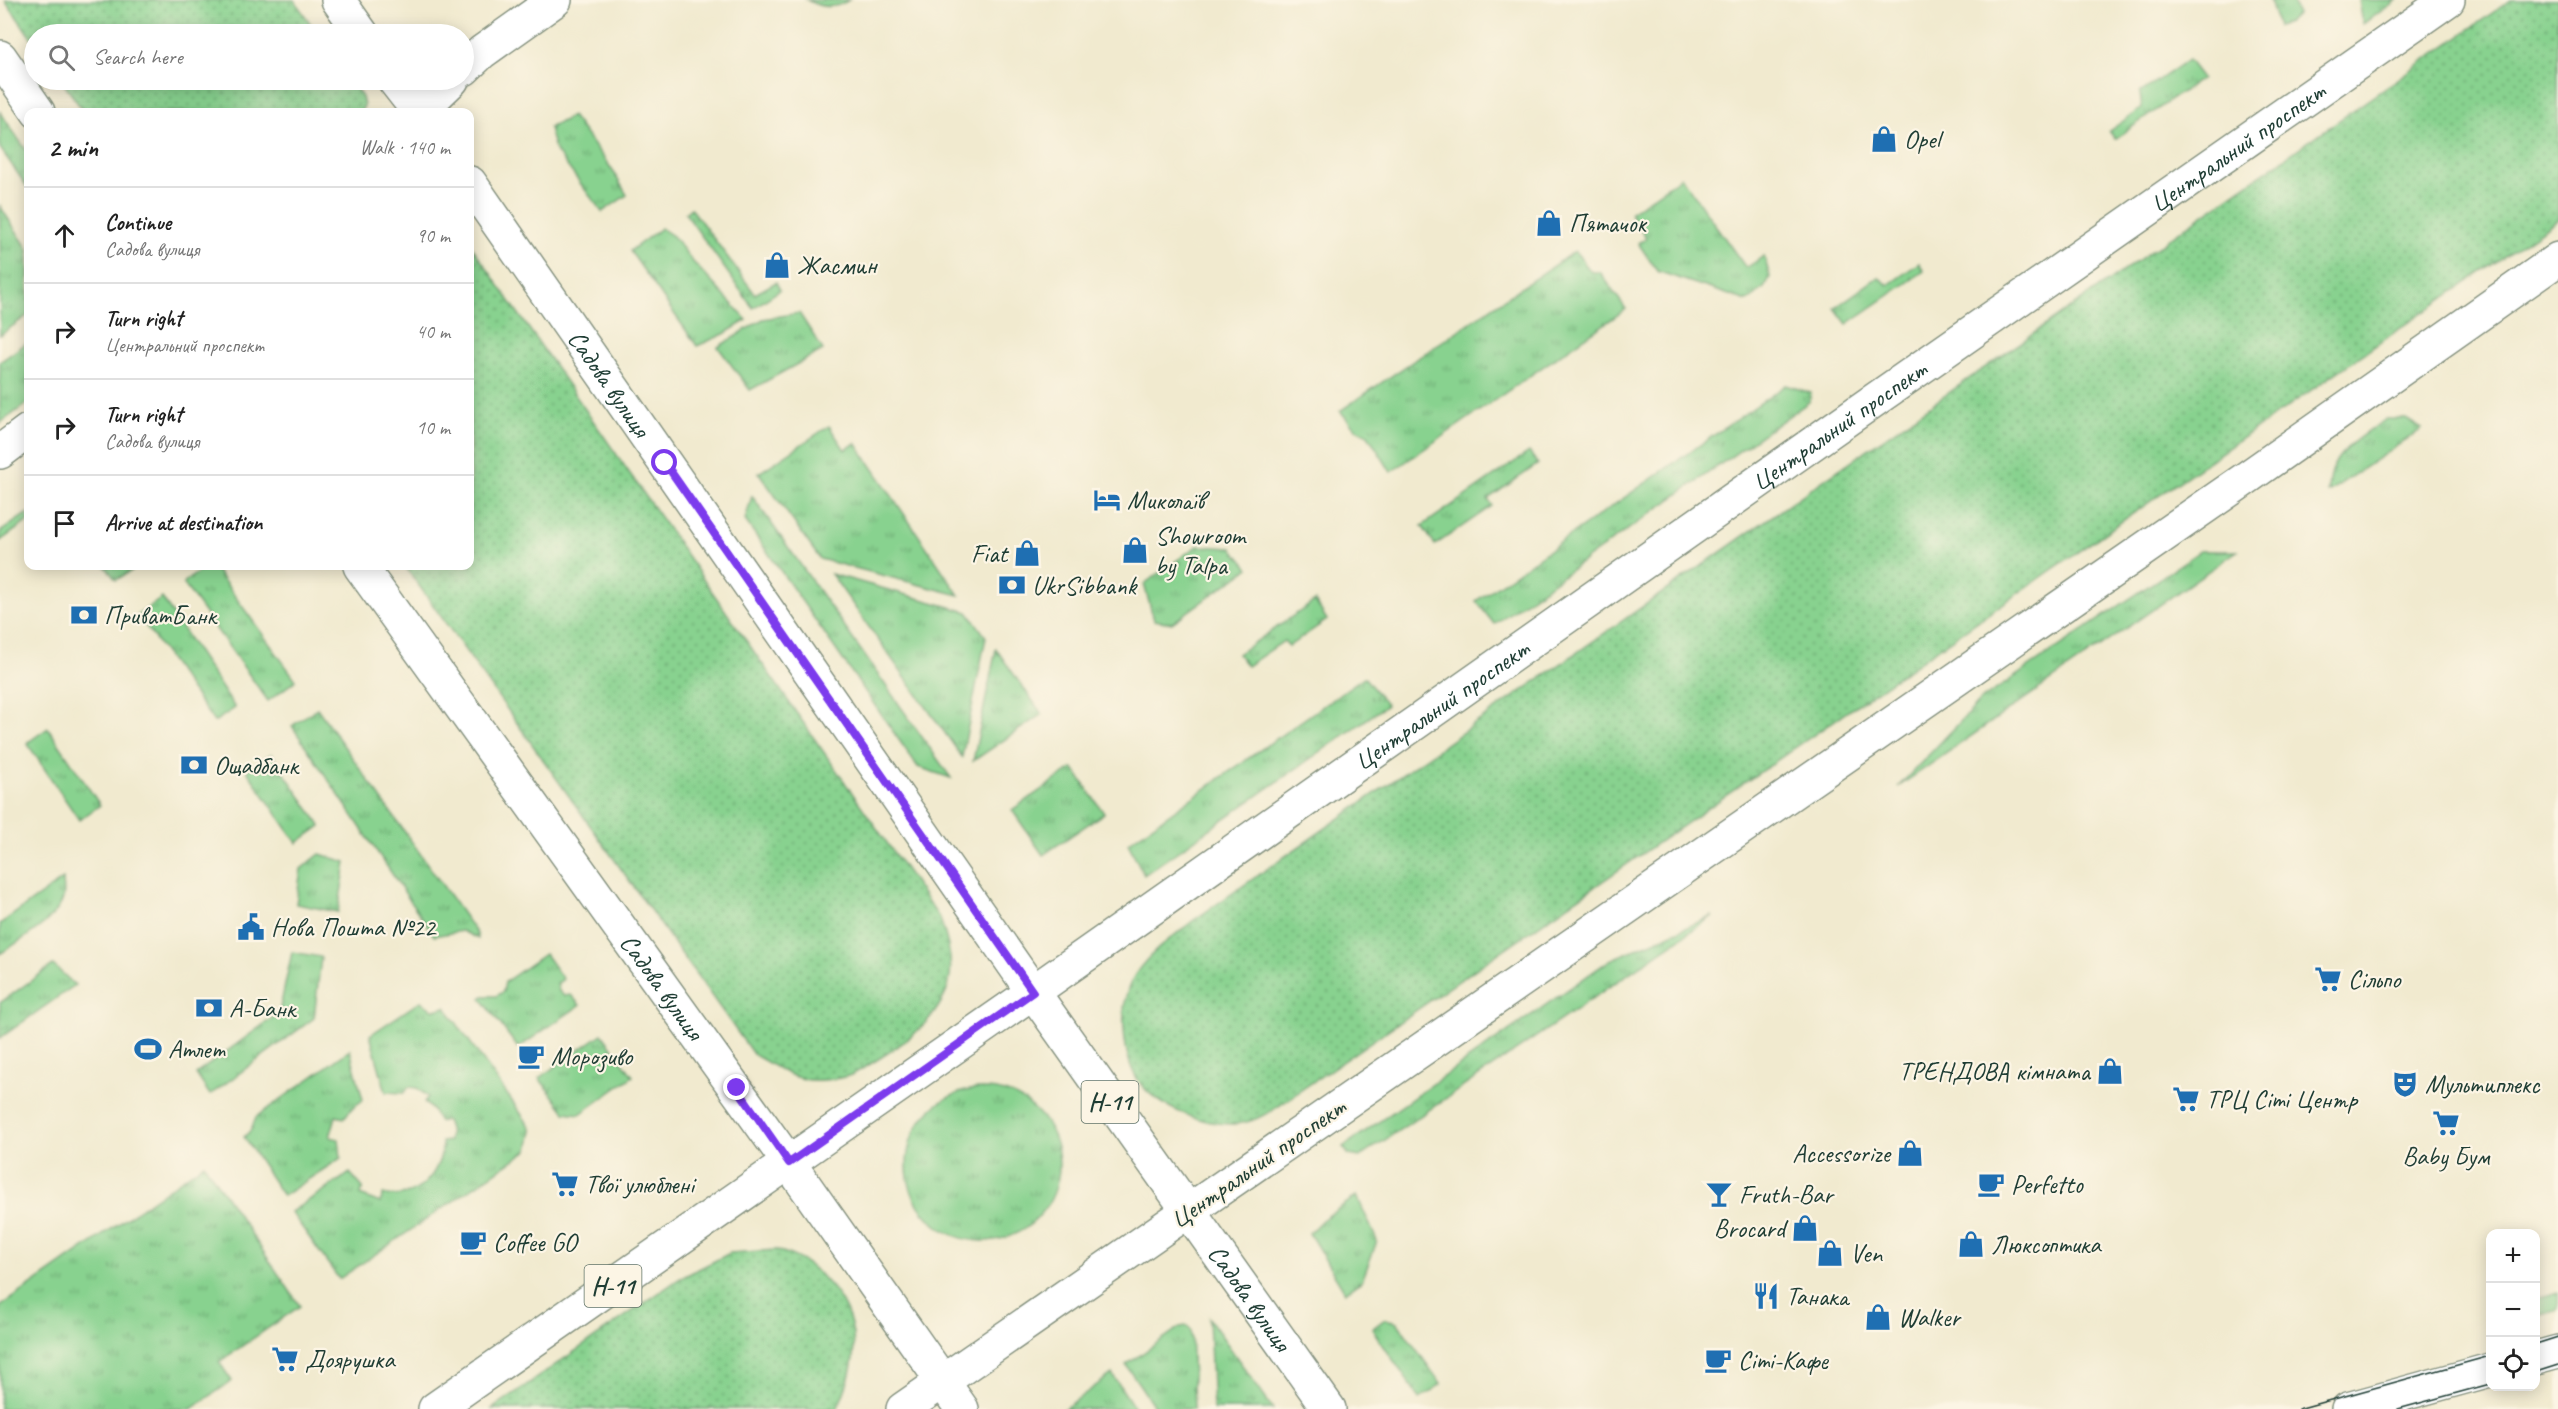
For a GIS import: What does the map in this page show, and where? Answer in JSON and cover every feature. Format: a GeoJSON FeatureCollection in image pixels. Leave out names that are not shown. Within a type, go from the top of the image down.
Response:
{"type":"FeatureCollection","features":[{"type":"Feature","properties":{"kind":"main road"},"geometry":{"type":"LineString","coordinates":[[338,0],[355,24]]}},
{"type":"Feature","properties":{"kind":"main road"},"geometry":{"type":"LineString","coordinates":[[474,60],[555,0]]}},
{"type":"Feature","properties":{"kind":"main road","name":"Центральний проспект"},"geometry":{"type":"LineString","coordinates":[[435,1409],[2448,0]]}},
{"type":"Feature","properties":{"kind":"main road"},"geometry":{"type":"LineString","coordinates":[[0,57],[35,108]]}},
{"type":"Feature","properties":{"kind":"main road"},"geometry":{"type":"LineString","coordinates":[[402,90],[416,108]]}},
{"type":"Feature","properties":{"kind":"main road"},"geometry":{"type":"LineString","coordinates":[[423,108],[442,90]]}},
{"type":"Feature","properties":{"kind":"main road","name":"Садова вулиця"},"geometry":{"type":"LineString","coordinates":[[474,189],[1187,1212],[1329,1409]]}},
{"type":"Feature","properties":{"kind":"main road","name":"Центральний проспект"},"geometry":{"type":"LineString","coordinates":[[903,1409],[2558,260]]}},
{"type":"Feature","properties":{"kind":"main road"},"geometry":{"type":"LineString","coordinates":[[0,452],[24,435]]}},
{"type":"Feature","properties":{"kind":"main road","name":"Садова вулиця"},"geometry":{"type":"LineString","coordinates":[[363,570],[789,1163],[962,1409]]}},
{"type":"Feature","properties":{"kind":"main road"},"geometry":{"type":"LineString","coordinates":[[2540,1357],[2558,1352]]}},
{"type":"Feature","properties":{"kind":"main road"},"geometry":{"type":"LineString","coordinates":[[2348,1409],[2486,1371]]}},
{"type":"Feature","properties":{"kind":"green space"},"geometry":{"type":"Polygon","coordinates":[[[5,0],[294,0],[311,24],[24,24],[24,28],[5,0]]]}},
{"type":"Feature","properties":{"kind":"green space"},"geometry":{"type":"Polygon","coordinates":[[[807,0],[849,0],[839,5],[828,6],[807,0]]]}},
{"type":"Feature","properties":{"kind":"green space"},"geometry":{"type":"Polygon","coordinates":[[[2270,0],[2293,0],[2297,14],[2288,23],[2278,26],[2270,0]]]}},
{"type":"Feature","properties":{"kind":"green space"},"geometry":{"type":"Polygon","coordinates":[[[2359,0],[2397,0],[2363,24],[2359,0]]]}},
{"type":"Feature","properties":{"kind":"green space"},"geometry":{"type":"Polygon","coordinates":[[[2511,0],[2558,0],[2558,219],[1273,1110],[1245,1123],[1208,1121],[1180,1112],[1154,1097],[1144,1088],[1133,1072],[1127,1054],[1124,1017],[1127,991],[1144,962],[1194,920],[2511,0]]]}},
{"type":"Feature","properties":{"kind":"green space"},"geometry":{"type":"Polygon","coordinates":[[[2188,60],[2202,78],[2115,139],[2109,131],[2142,108],[2140,93],[2188,60]]]}},
{"type":"Feature","properties":{"kind":"green space"},"geometry":{"type":"Polygon","coordinates":[[[68,90],[357,90],[364,106],[363,108],[81,108],[68,90]]]}},
{"type":"Feature","properties":{"kind":"green space"},"geometry":{"type":"Polygon","coordinates":[[[0,112],[24,147],[24,182],[0,148],[0,112]]]}},
{"type":"Feature","properties":{"kind":"green space"},"geometry":{"type":"Polygon","coordinates":[[[572,116],[611,168],[627,195],[602,212],[555,150],[549,128],[572,116]]]}},
{"type":"Feature","properties":{"kind":"green space"},"geometry":{"type":"Polygon","coordinates":[[[1681,177],[1746,268],[1764,256],[1770,277],[1764,288],[1747,301],[1657,271],[1638,243],[1646,238],[1630,213],[1681,177]]]}},
{"type":"Feature","properties":{"kind":"green space"},"geometry":{"type":"Polygon","coordinates":[[[0,206],[24,243],[24,318],[0,335],[0,206]]]}},
{"type":"Feature","properties":{"kind":"green space"},"geometry":{"type":"Polygon","coordinates":[[[691,208],[755,294],[776,282],[780,290],[753,308],[685,213],[691,208]]]}},
{"type":"Feature","properties":{"kind":"green space"},"geometry":{"type":"Polygon","coordinates":[[[661,228],[673,236],[693,262],[747,320],[724,334],[697,346],[630,251],[661,228]]]}},
{"type":"Feature","properties":{"kind":"green space"},"geometry":{"type":"Polygon","coordinates":[[[474,250],[940,919],[950,958],[949,982],[938,1008],[908,1039],[854,1074],[830,1080],[796,1077],[753,1054],[408,570],[474,570],[474,250]]]}},
{"type":"Feature","properties":{"kind":"green space"},"geometry":{"type":"Polygon","coordinates":[[[1575,251],[1591,272],[1600,272],[1626,309],[1391,472],[1368,435],[1356,429],[1340,411],[1575,251]]]}},
{"type":"Feature","properties":{"kind":"green space"},"geometry":{"type":"Polygon","coordinates":[[[1919,263],[1924,271],[1847,324],[1835,308],[1878,277],[1888,285],[1919,263]]]}},
{"type":"Feature","properties":{"kind":"green space"},"geometry":{"type":"Polygon","coordinates":[[[799,313],[823,350],[750,390],[718,347],[763,319],[799,313]]]}},
{"type":"Feature","properties":{"kind":"green space"},"geometry":{"type":"Polygon","coordinates":[[[24,345],[24,406],[0,423],[0,362],[24,345]]]}},
{"type":"Feature","properties":{"kind":"green space"},"geometry":{"type":"Polygon","coordinates":[[[1786,385],[1811,393],[1810,401],[1494,624],[1476,601],[1786,385]]]}},
{"type":"Feature","properties":{"kind":"green space"},"geometry":{"type":"Polygon","coordinates":[[[2386,419],[2406,419],[2422,429],[2328,492],[2333,467],[2346,448],[2386,419]]]}},
{"type":"Feature","properties":{"kind":"green space"},"geometry":{"type":"Polygon","coordinates":[[[829,426],[845,450],[856,443],[959,595],[820,559],[759,473],[829,426]]]}},
{"type":"Feature","properties":{"kind":"green space"},"geometry":{"type":"Polygon","coordinates":[[[1529,452],[1538,464],[1488,499],[1492,506],[1435,545],[1422,526],[1529,452]]]}},
{"type":"Feature","properties":{"kind":"green space"},"geometry":{"type":"Polygon","coordinates":[[[752,496],[951,778],[918,767],[745,520],[752,496]]]}},
{"type":"Feature","properties":{"kind":"green space"},"geometry":{"type":"Polygon","coordinates":[[[24,516],[24,524],[0,541],[0,532],[24,516]]]}},
{"type":"Feature","properties":{"kind":"green space"},"geometry":{"type":"Polygon","coordinates":[[[1197,546],[1232,548],[1249,568],[1172,623],[1154,620],[1144,584],[1197,546]]]}},
{"type":"Feature","properties":{"kind":"green space"},"geometry":{"type":"Polygon","coordinates":[[[2200,551],[2237,551],[1898,787],[1982,699],[2200,551]]]}},
{"type":"Feature","properties":{"kind":"green space"},"geometry":{"type":"Polygon","coordinates":[[[108,570],[133,570],[116,580],[108,570]]]}},
{"type":"Feature","properties":{"kind":"green space"},"geometry":{"type":"Polygon","coordinates":[[[201,570],[216,570],[296,680],[268,701],[183,583],[201,570]]]}},
{"type":"Feature","properties":{"kind":"green space"},"geometry":{"type":"Polygon","coordinates":[[[831,574],[968,612],[986,637],[962,757],[831,574]]]}},
{"type":"Feature","properties":{"kind":"green space"},"geometry":{"type":"Polygon","coordinates":[[[162,598],[235,708],[214,722],[138,615],[162,598]]]}},
{"type":"Feature","properties":{"kind":"green space"},"geometry":{"type":"Polygon","coordinates":[[[1315,601],[1327,620],[1289,646],[1284,641],[1247,666],[1238,654],[1315,601]]]}},
{"type":"Feature","properties":{"kind":"green space"},"geometry":{"type":"Polygon","coordinates":[[[996,649],[1042,714],[973,761],[996,649]]]}},
{"type":"Feature","properties":{"kind":"green space"},"geometry":{"type":"Polygon","coordinates":[[[1364,677],[1387,705],[1144,875],[1128,843],[1364,677]]]}},
{"type":"Feature","properties":{"kind":"green space"},"geometry":{"type":"Polygon","coordinates":[[[317,708],[477,934],[478,939],[462,931],[434,936],[292,726],[317,708]]]}},
{"type":"Feature","properties":{"kind":"green space"},"geometry":{"type":"Polygon","coordinates":[[[48,728],[100,805],[79,820],[27,743],[48,728]]]}},
{"type":"Feature","properties":{"kind":"green space"},"geometry":{"type":"Polygon","coordinates":[[[271,754],[321,826],[297,843],[247,771],[271,754]]]}},
{"type":"Feature","properties":{"kind":"green space"},"geometry":{"type":"Polygon","coordinates":[[[1073,768],[1104,813],[1043,855],[1012,810],[1073,768]]]}},
{"type":"Feature","properties":{"kind":"green space"},"geometry":{"type":"Polygon","coordinates":[[[320,854],[346,862],[338,912],[296,904],[301,869],[320,854]]]}},
{"type":"Feature","properties":{"kind":"green space"},"geometry":{"type":"Polygon","coordinates":[[[63,879],[64,896],[60,906],[36,930],[0,954],[0,924],[63,879]]]}},
{"type":"Feature","properties":{"kind":"green space"},"geometry":{"type":"Polygon","coordinates":[[[1713,916],[1360,1157],[1349,1155],[1343,1147],[1610,960],[1713,916]]]}},
{"type":"Feature","properties":{"kind":"green space"},"geometry":{"type":"Polygon","coordinates":[[[292,952],[321,957],[314,1018],[210,1095],[196,1074],[279,1013],[292,952]]]}},
{"type":"Feature","properties":{"kind":"green space"},"geometry":{"type":"Polygon","coordinates":[[[545,954],[563,979],[557,984],[559,991],[564,996],[571,995],[580,1005],[518,1048],[481,998],[496,996],[503,992],[505,982],[545,954]]]}},
{"type":"Feature","properties":{"kind":"green space"},"geometry":{"type":"Polygon","coordinates":[[[53,965],[75,985],[0,1038],[0,1003],[53,965]]]}},
{"type":"Feature","properties":{"kind":"green space"},"geometry":{"type":"Polygon","coordinates":[[[421,1001],[432,1009],[445,1007],[529,1125],[532,1131],[528,1150],[339,1279],[291,1212],[350,1173],[363,1188],[360,1195],[380,1203],[383,1194],[395,1196],[416,1190],[425,1183],[438,1164],[442,1142],[449,1141],[450,1132],[446,1120],[439,1122],[424,1102],[428,1097],[417,1088],[409,1087],[404,1093],[386,1092],[370,1035],[421,1001]]]}},
{"type":"Feature","properties":{"kind":"green space"},"geometry":{"type":"Polygon","coordinates":[[[602,1034],[633,1076],[580,1114],[565,1112],[539,1078],[602,1034]]]}},
{"type":"Feature","properties":{"kind":"green space"},"geometry":{"type":"Polygon","coordinates":[[[350,1050],[363,1100],[344,1118],[336,1116],[330,1137],[339,1139],[341,1158],[283,1196],[244,1137],[251,1130],[256,1117],[350,1050]]]}},
{"type":"Feature","properties":{"kind":"green space"},"geometry":{"type":"Polygon","coordinates":[[[983,1089],[998,1090],[1012,1095],[1037,1111],[1053,1136],[1058,1150],[1058,1180],[1053,1194],[1037,1219],[1012,1235],[998,1240],[983,1241],[968,1240],[954,1235],[929,1219],[913,1194],[908,1180],[907,1165],[908,1150],[913,1136],[929,1111],[954,1095],[968,1090],[983,1089]]]}},
{"type":"Feature","properties":{"kind":"green space"},"geometry":{"type":"Polygon","coordinates":[[[204,1164],[300,1306],[219,1362],[232,1381],[191,1409],[0,1409],[0,1307],[204,1164]]]}},
{"type":"Feature","properties":{"kind":"green space"},"geometry":{"type":"Polygon","coordinates":[[[1357,1196],[1377,1241],[1362,1281],[1345,1292],[1309,1233],[1322,1220],[1357,1196]]]}},
{"type":"Feature","properties":{"kind":"green space"},"geometry":{"type":"Polygon","coordinates":[[[776,1250],[797,1258],[815,1270],[838,1296],[846,1311],[852,1327],[853,1359],[850,1375],[837,1409],[492,1409],[679,1279],[730,1253],[776,1250]]]}},
{"type":"Feature","properties":{"kind":"green space"},"geometry":{"type":"Polygon","coordinates":[[[2558,1292],[2558,1309],[2540,1315],[2540,1297],[2558,1292]]]}},
{"type":"Feature","properties":{"kind":"green space"},"geometry":{"type":"Polygon","coordinates":[[[1209,1318],[1273,1409],[1213,1409],[1209,1318]]]}},
{"type":"Feature","properties":{"kind":"green space"},"geometry":{"type":"Polygon","coordinates":[[[1385,1319],[1397,1322],[1441,1384],[1420,1399],[1372,1329],[1385,1319]]]}},
{"type":"Feature","properties":{"kind":"green space"},"geometry":{"type":"Polygon","coordinates":[[[1186,1326],[1191,1330],[1194,1409],[1156,1409],[1126,1365],[1180,1327],[1186,1326]]]}},
{"type":"Feature","properties":{"kind":"green space"},"geometry":{"type":"Polygon","coordinates":[[[1112,1374],[1135,1409],[1064,1409],[1112,1374]]]}},
{"type":"Feature","properties":{"kind":"tram line"},"geometry":{"type":"LineString","coordinates":[[2540,1343],[2558,1337]]}},
{"type":"Feature","properties":{"kind":"tram line"},"geometry":{"type":"LineString","coordinates":[[2298,1409],[2486,1357]]}},
{"type":"Feature","properties":{"kind":"tram line"},"geometry":{"type":"LineString","coordinates":[[2540,1371],[2558,1365]]}},
{"type":"Feature","properties":{"kind":"tram line"},"geometry":{"type":"LineString","coordinates":[[2398,1409],[2486,1385]]}},
{"type":"Feature","properties":{"kind":"place","name":"Opel"},"geometry":{"type":"Point","coordinates":[1884,139]}},
{"type":"Feature","properties":{"kind":"place","name":"Пятачок"},"geometry":{"type":"Point","coordinates":[1549,223]}},
{"type":"Feature","properties":{"kind":"place","name":"Жасмин"},"geometry":{"type":"Point","coordinates":[777,265]}},
{"type":"Feature","properties":{"kind":"place","name":"Миколаїв"},"geometry":{"type":"Point","coordinates":[1107,500]}},
{"type":"Feature","properties":{"kind":"place","name":"Showroom by Talpa"},"geometry":{"type":"Point","coordinates":[1135,550]}},
{"type":"Feature","properties":{"kind":"place","name":"Fiat"},"geometry":{"type":"Point","coordinates":[1027,553]}},
{"type":"Feature","properties":{"kind":"place","name":"UkrSibbank"},"geometry":{"type":"Point","coordinates":[1012,585]}},
{"type":"Feature","properties":{"kind":"place","name":"ПриватБанк"},"geometry":{"type":"Point","coordinates":[84,615]}},
{"type":"Feature","properties":{"kind":"place","name":"Ощадбанк"},"geometry":{"type":"Point","coordinates":[194,765]}},
{"type":"Feature","properties":{"kind":"place","name":"Нова Пошта №22"},"geometry":{"type":"Point","coordinates":[251,927]}},
{"type":"Feature","properties":{"kind":"place","name":"Сільпо"},"geometry":{"type":"Point","coordinates":[2328,979]}},
{"type":"Feature","properties":{"kind":"place","name":"А-Банк"},"geometry":{"type":"Point","coordinates":[209,1008]}},
{"type":"Feature","properties":{"kind":"place","name":"Атлет"},"geometry":{"type":"Point","coordinates":[148,1049]}},
{"type":"Feature","properties":{"kind":"place","name":"Морозиво"},"geometry":{"type":"Point","coordinates":[531,1056]}},
{"type":"Feature","properties":{"kind":"place","name":"ТРЕНДОВА кімната"},"geometry":{"type":"Point","coordinates":[2110,1071]}},
{"type":"Feature","properties":{"kind":"place","name":"Мультиплекс"},"geometry":{"type":"Point","coordinates":[2405,1084]}},
{"type":"Feature","properties":{"kind":"place","name":"ТРЦ Сіті Центр"},"geometry":{"type":"Point","coordinates":[2186,1099]}},
{"type":"Feature","properties":{"kind":"place","name":"Baby Бум"},"geometry":{"type":"Point","coordinates":[2446,1123]}},
{"type":"Feature","properties":{"kind":"place","name":"Accessorize"},"geometry":{"type":"Point","coordinates":[1910,1153]}},
{"type":"Feature","properties":{"kind":"place","name":"Твої улюблені"},"geometry":{"type":"Point","coordinates":[565,1184]}},
{"type":"Feature","properties":{"kind":"place","name":"Perfetto"},"geometry":{"type":"Point","coordinates":[1991,1184]}},
{"type":"Feature","properties":{"kind":"place","name":"Fruth-Bar"},"geometry":{"type":"Point","coordinates":[1719,1194]}},
{"type":"Feature","properties":{"kind":"place","name":"Brocard"},"geometry":{"type":"Point","coordinates":[1805,1228]}},
{"type":"Feature","properties":{"kind":"place","name":"Coffee GO"},"geometry":{"type":"Point","coordinates":[473,1242]}},
{"type":"Feature","properties":{"kind":"place","name":"Люксоптика"},"geometry":{"type":"Point","coordinates":[1971,1244]}},
{"type":"Feature","properties":{"kind":"place","name":"Ven"},"geometry":{"type":"Point","coordinates":[1830,1253]}},
{"type":"Feature","properties":{"kind":"place","name":"Танака"},"geometry":{"type":"Point","coordinates":[1766,1296]}},
{"type":"Feature","properties":{"kind":"place","name":"Walker"},"geometry":{"type":"Point","coordinates":[1878,1317]}},
{"type":"Feature","properties":{"kind":"place","name":"Доярушка"},"geometry":{"type":"Point","coordinates":[285,1359]}},
{"type":"Feature","properties":{"kind":"place","name":"Сіті-Кафе"},"geometry":{"type":"Point","coordinates":[1718,1360]}},
{"type":"Feature","properties":{"kind":"route"},"geometry":{"type":"LineString","coordinates":[[665,463],[1033,992],[789,1163],[737,1088]]}}]}
